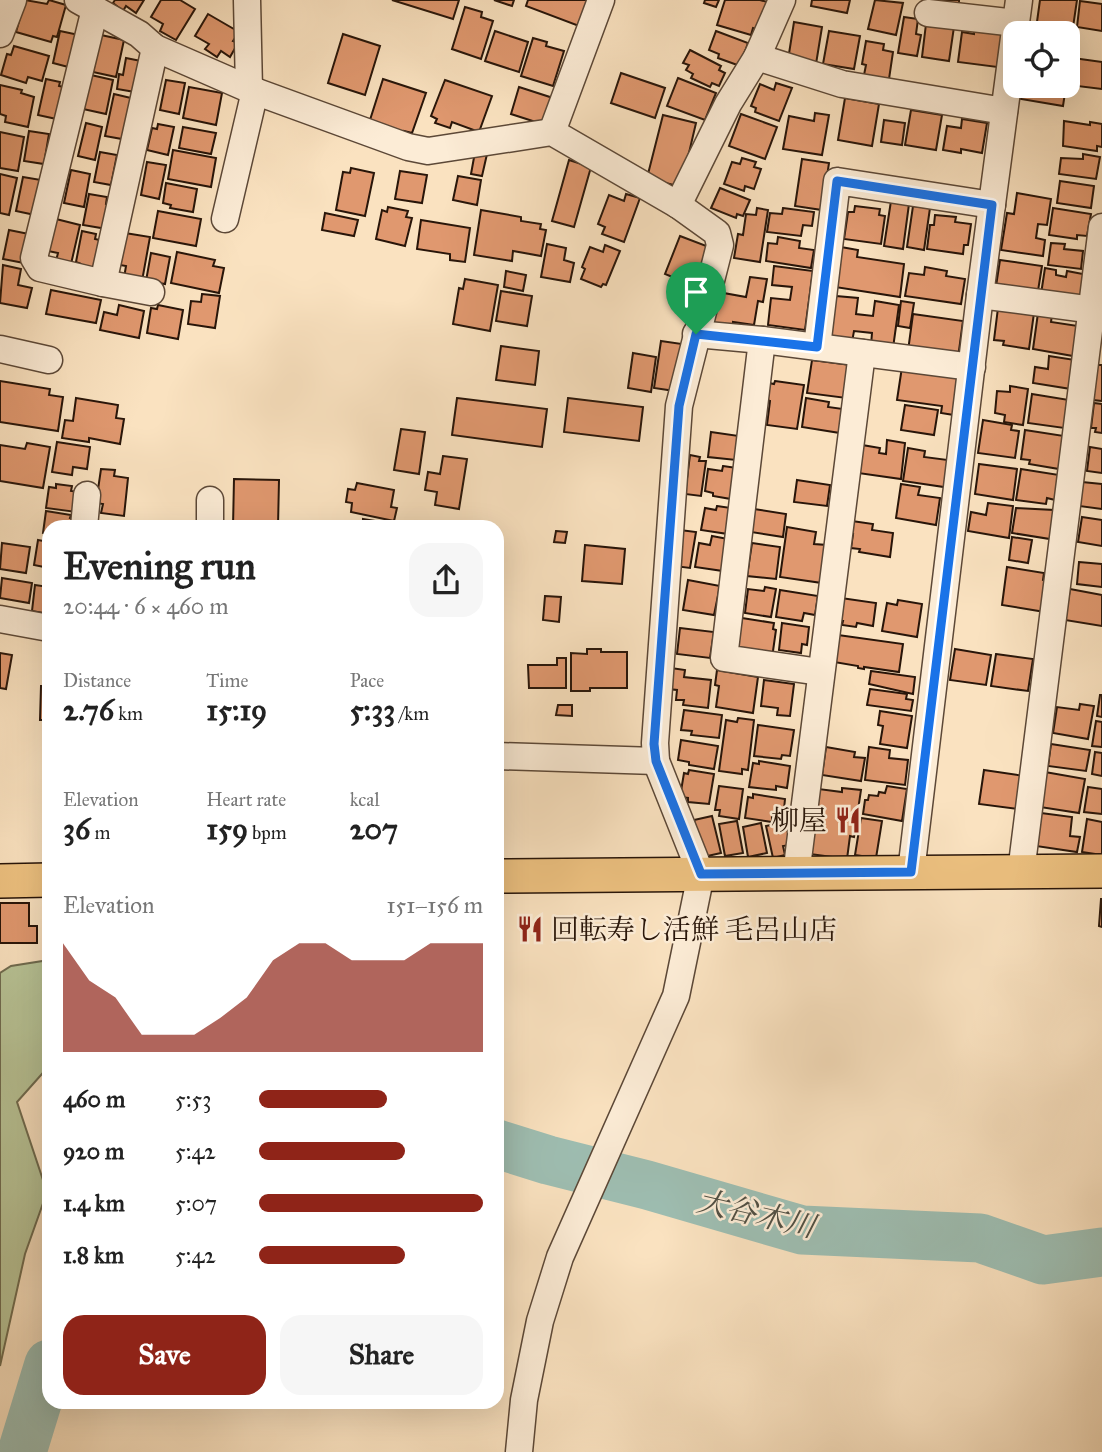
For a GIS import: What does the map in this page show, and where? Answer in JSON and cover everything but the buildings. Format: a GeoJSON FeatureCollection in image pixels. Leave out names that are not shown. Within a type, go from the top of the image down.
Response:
{"type":"FeatureCollection","features":[{"type":"Feature","properties":{"kind":"main road"},"geometry":{"type":"LineString","coordinates":[[504,876],[1102,871]]}},
{"type":"Feature","properties":{"kind":"main road"},"geometry":{"type":"LineString","coordinates":[[0,881],[42,880]]}},
{"type":"Feature","properties":{"kind":"street"},"geometry":{"type":"LineString","coordinates":[[0,34],[13,0]]}},
{"type":"Feature","properties":{"kind":"street"},"geometry":{"type":"LineString","coordinates":[[226,219],[252,90],[247,0]]}},
{"type":"Feature","properties":{"kind":"street"},"geometry":{"type":"LineString","coordinates":[[552,132],[601,0]]}},
{"type":"Feature","properties":{"kind":"street"},"geometry":{"type":"LineString","coordinates":[[678,205],[728,104],[757,57],[782,0]]}},
{"type":"Feature","properties":{"kind":"street"},"geometry":{"type":"LineString","coordinates":[[151,292],[40,268],[34,258],[86,4],[139,34],[155,48],[252,90],[408,147],[428,151],[552,132],[678,205],[717,233],[720,245],[679,406],[654,744],[656,761],[701,874],[676,996],[560,1257],[540,1321],[524,1400],[519,1452]]}},
{"type":"Feature","properties":{"kind":"street"},"geometry":{"type":"LineString","coordinates":[[911,872],[1017,11],[928,13]]}},
{"type":"Feature","properties":{"kind":"street"},"geometry":{"type":"LineString","coordinates":[[103,282],[155,48]]}},
{"type":"Feature","properties":{"kind":"street"},"geometry":{"type":"LineString","coordinates":[[757,57],[842,84],[1004,111]]}},
{"type":"Feature","properties":{"kind":"street"},"geometry":{"type":"LineString","coordinates":[[817,347],[837,181],[992,205]]}},
{"type":"Feature","properties":{"kind":"street"},"geometry":{"type":"LineString","coordinates":[[1021,872],[1097,310],[1102,227]]}},
{"type":"Feature","properties":{"kind":"street"},"geometry":{"type":"LineString","coordinates":[[981,295],[1097,310]]}},
{"type":"Feature","properties":{"kind":"street"},"geometry":{"type":"LineString","coordinates":[[696,334],[972,367]]}},
{"type":"Feature","properties":{"kind":"street"},"geometry":{"type":"LineString","coordinates":[[762,340],[724,658],[820,672]]}},
{"type":"Feature","properties":{"kind":"street"},"geometry":{"type":"LineString","coordinates":[[0,349],[49,360]]}},
{"type":"Feature","properties":{"kind":"street"},"geometry":{"type":"LineString","coordinates":[[796,875],[862,353]]}},
{"type":"Feature","properties":{"kind":"street"},"geometry":{"type":"LineString","coordinates":[[85,520],[87,495]]}},
{"type":"Feature","properties":{"kind":"street"},"geometry":{"type":"LineString","coordinates":[[210,500],[210,520]]}},
{"type":"Feature","properties":{"kind":"street"},"geometry":{"type":"LineString","coordinates":[[0,619],[42,627]]}},
{"type":"Feature","properties":{"kind":"street"},"geometry":{"type":"LineString","coordinates":[[504,756],[656,761]]}},
{"type":"Feature","properties":{"kind":"green space"},"geometry":{"type":"Polygon","coordinates":[[[42,961],[42,1074],[17,1102],[42,1177],[42,1206],[25,1254],[0,1366],[0,973],[11,966],[42,961]]]}},
{"type":"Feature","properties":{"kind":"waterway","name":"大谷木川"},"geometry":{"type":"LineString","coordinates":[[504,1146],[802,1230],[980,1238],[1043,1260],[1102,1252]]}},
{"type":"Feature","properties":{"kind":"waterway","name":"大谷木川"},"geometry":{"type":"LineString","coordinates":[[22,1452],[42,1387]]}},
{"type":"Feature","properties":{"kind":"place","name":"柳屋"},"geometry":{"type":"Point","coordinates":[848,820]}},
{"type":"Feature","properties":{"kind":"place","name":"回転寿し活鮮 毛呂山店"},"geometry":{"type":"Point","coordinates":[530,929]}},
{"type":"Feature","properties":{"kind":"route"},"geometry":{"type":"LineString","coordinates":[[837,181],[992,205],[911,872],[701,874],[656,761],[654,744],[679,406],[696,334],[817,347],[837,181]]}}]}
